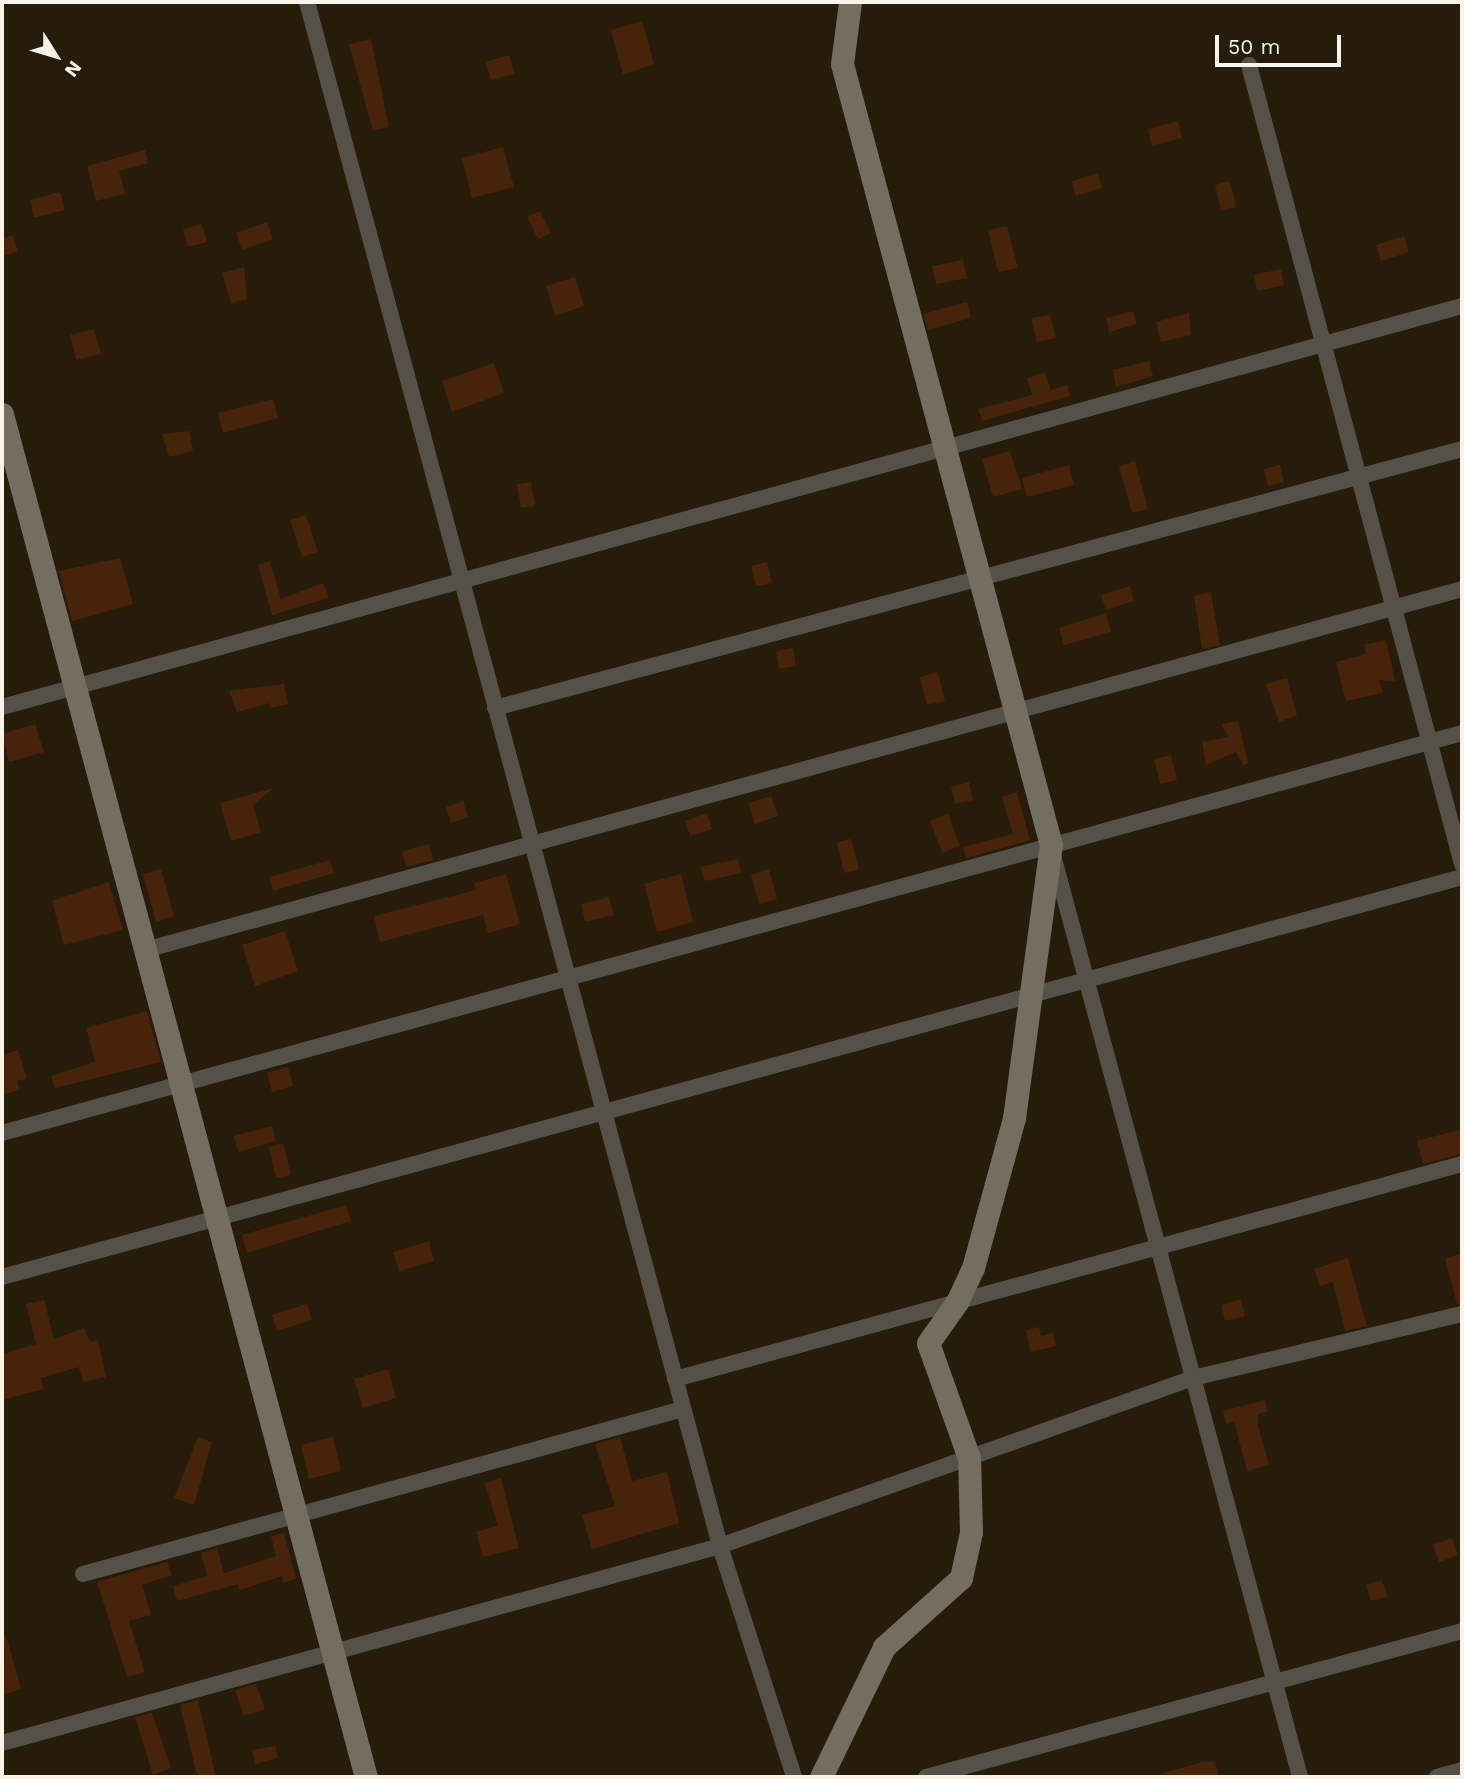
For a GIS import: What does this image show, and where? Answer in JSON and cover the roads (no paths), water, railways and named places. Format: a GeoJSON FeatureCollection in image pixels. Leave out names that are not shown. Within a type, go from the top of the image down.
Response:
{"type":"FeatureCollection","features":[{"type":"Feature","properties":{"kind":"street"},"geometry":{"type":"LineString","coordinates":[[307,2],[720,1546],[794,1777]]}},
{"type":"Feature","properties":{"kind":"street"},"geometry":{"type":"LineString","coordinates":[[850,2],[842,64],[1300,1777]]}},
{"type":"Feature","properties":{"kind":"street"},"geometry":{"type":"LineString","coordinates":[[1248,65],[1462,864]]}},
{"type":"Feature","properties":{"kind":"street"},"geometry":{"type":"LineString","coordinates":[[2,706],[1462,306]]}},
{"type":"Feature","properties":{"kind":"street"},"geometry":{"type":"LineString","coordinates":[[2,415],[366,1777]]}},
{"type":"Feature","properties":{"kind":"street"},"geometry":{"type":"LineString","coordinates":[[495,708],[979,575],[1360,479],[1462,449]]}},
{"type":"Feature","properties":{"kind":"street"},"geometry":{"type":"LineString","coordinates":[[145,950],[1462,589]]}},
{"type":"Feature","properties":{"kind":"street"},"geometry":{"type":"LineString","coordinates":[[2,1133],[1462,733]]}},
{"type":"Feature","properties":{"kind":"street"},"geometry":{"type":"LineString","coordinates":[[821,1777],[884,1647],[961,1578],[971,1532],[969,1458],[928,1343],[957,1302],[973,1268],[1014,1118],[1051,845]]}},
{"type":"Feature","properties":{"kind":"street"},"geometry":{"type":"LineString","coordinates":[[2,1277],[1462,877]]}},
{"type":"Feature","properties":{"kind":"street"},"geometry":{"type":"LineString","coordinates":[[675,1380],[1462,1164]]}},
{"type":"Feature","properties":{"kind":"street"},"geometry":{"type":"LineString","coordinates":[[2,1742],[720,1546],[1193,1378],[1462,1314]]}},
{"type":"Feature","properties":{"kind":"street"},"geometry":{"type":"LineString","coordinates":[[83,1574],[683,1409]]}},
{"type":"Feature","properties":{"kind":"street"},"geometry":{"type":"LineString","coordinates":[[926,1777],[1462,1631]]}},
{"type":"Feature","properties":{"kind":"street"},"geometry":{"type":"LineString","coordinates":[[1437,1777],[1462,1770]]}}]}
